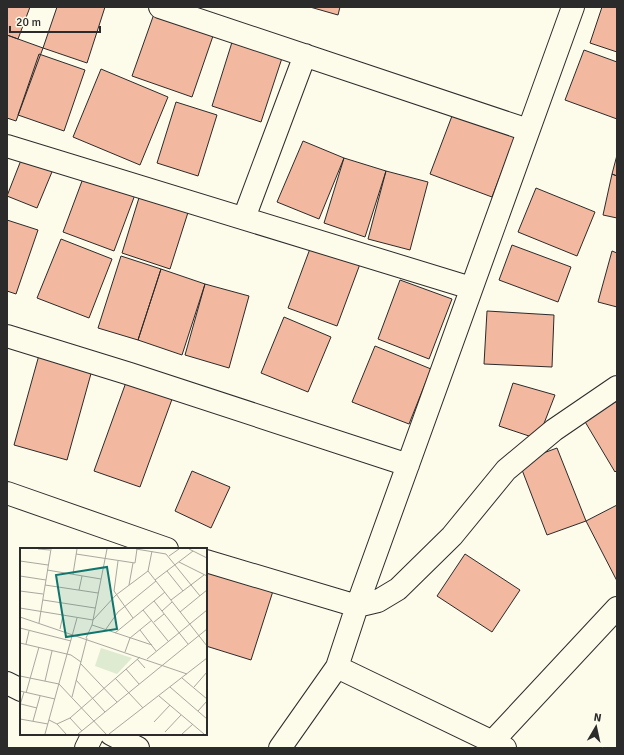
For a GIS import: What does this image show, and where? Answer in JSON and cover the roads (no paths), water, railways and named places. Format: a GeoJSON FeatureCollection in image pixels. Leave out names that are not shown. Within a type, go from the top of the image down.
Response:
{"type":"FeatureCollection","features":[{"type":"Feature","properties":{"kind":"street"},"geometry":{"type":"LineString","coordinates":[[160,7],[204,14],[305,55],[528,130]]}},
{"type":"Feature","properties":{"kind":"street"},"geometry":{"type":"LineString","coordinates":[[280,748],[337,667],[357,606],[573,7]]}},
{"type":"Feature","properties":{"kind":"street"},"geometry":{"type":"LineString","coordinates":[[244,218],[305,55]]}},
{"type":"Feature","properties":{"kind":"street"},"geometry":{"type":"LineString","coordinates":[[7,146],[471,288]]}},
{"type":"Feature","properties":{"kind":"street"},"geometry":{"type":"LineString","coordinates":[[7,336],[138,376],[408,465]]}},
{"type":"Feature","properties":{"kind":"street"},"geometry":{"type":"LineString","coordinates":[[207,561],[357,606],[378,601],[398,589],[452,536],[506,470],[554,430],[617,387]]}},
{"type":"Feature","properties":{"kind":"street"},"geometry":{"type":"LineString","coordinates":[[7,495],[164,548]]}},
{"type":"Feature","properties":{"kind":"street"},"geometry":{"type":"LineString","coordinates":[[337,667],[499,745],[617,608]]}},
{"type":"Feature","properties":{"kind":"street"},"geometry":{"type":"LineString","coordinates":[[7,683],[20,690]]}},
{"type":"Feature","properties":{"kind":"street"},"geometry":{"type":"LineString","coordinates":[[86,748],[92,735]]}},
{"type":"Feature","properties":{"kind":"street"},"geometry":{"type":"LineString","coordinates":[[113,735],[138,748]]}}]}
